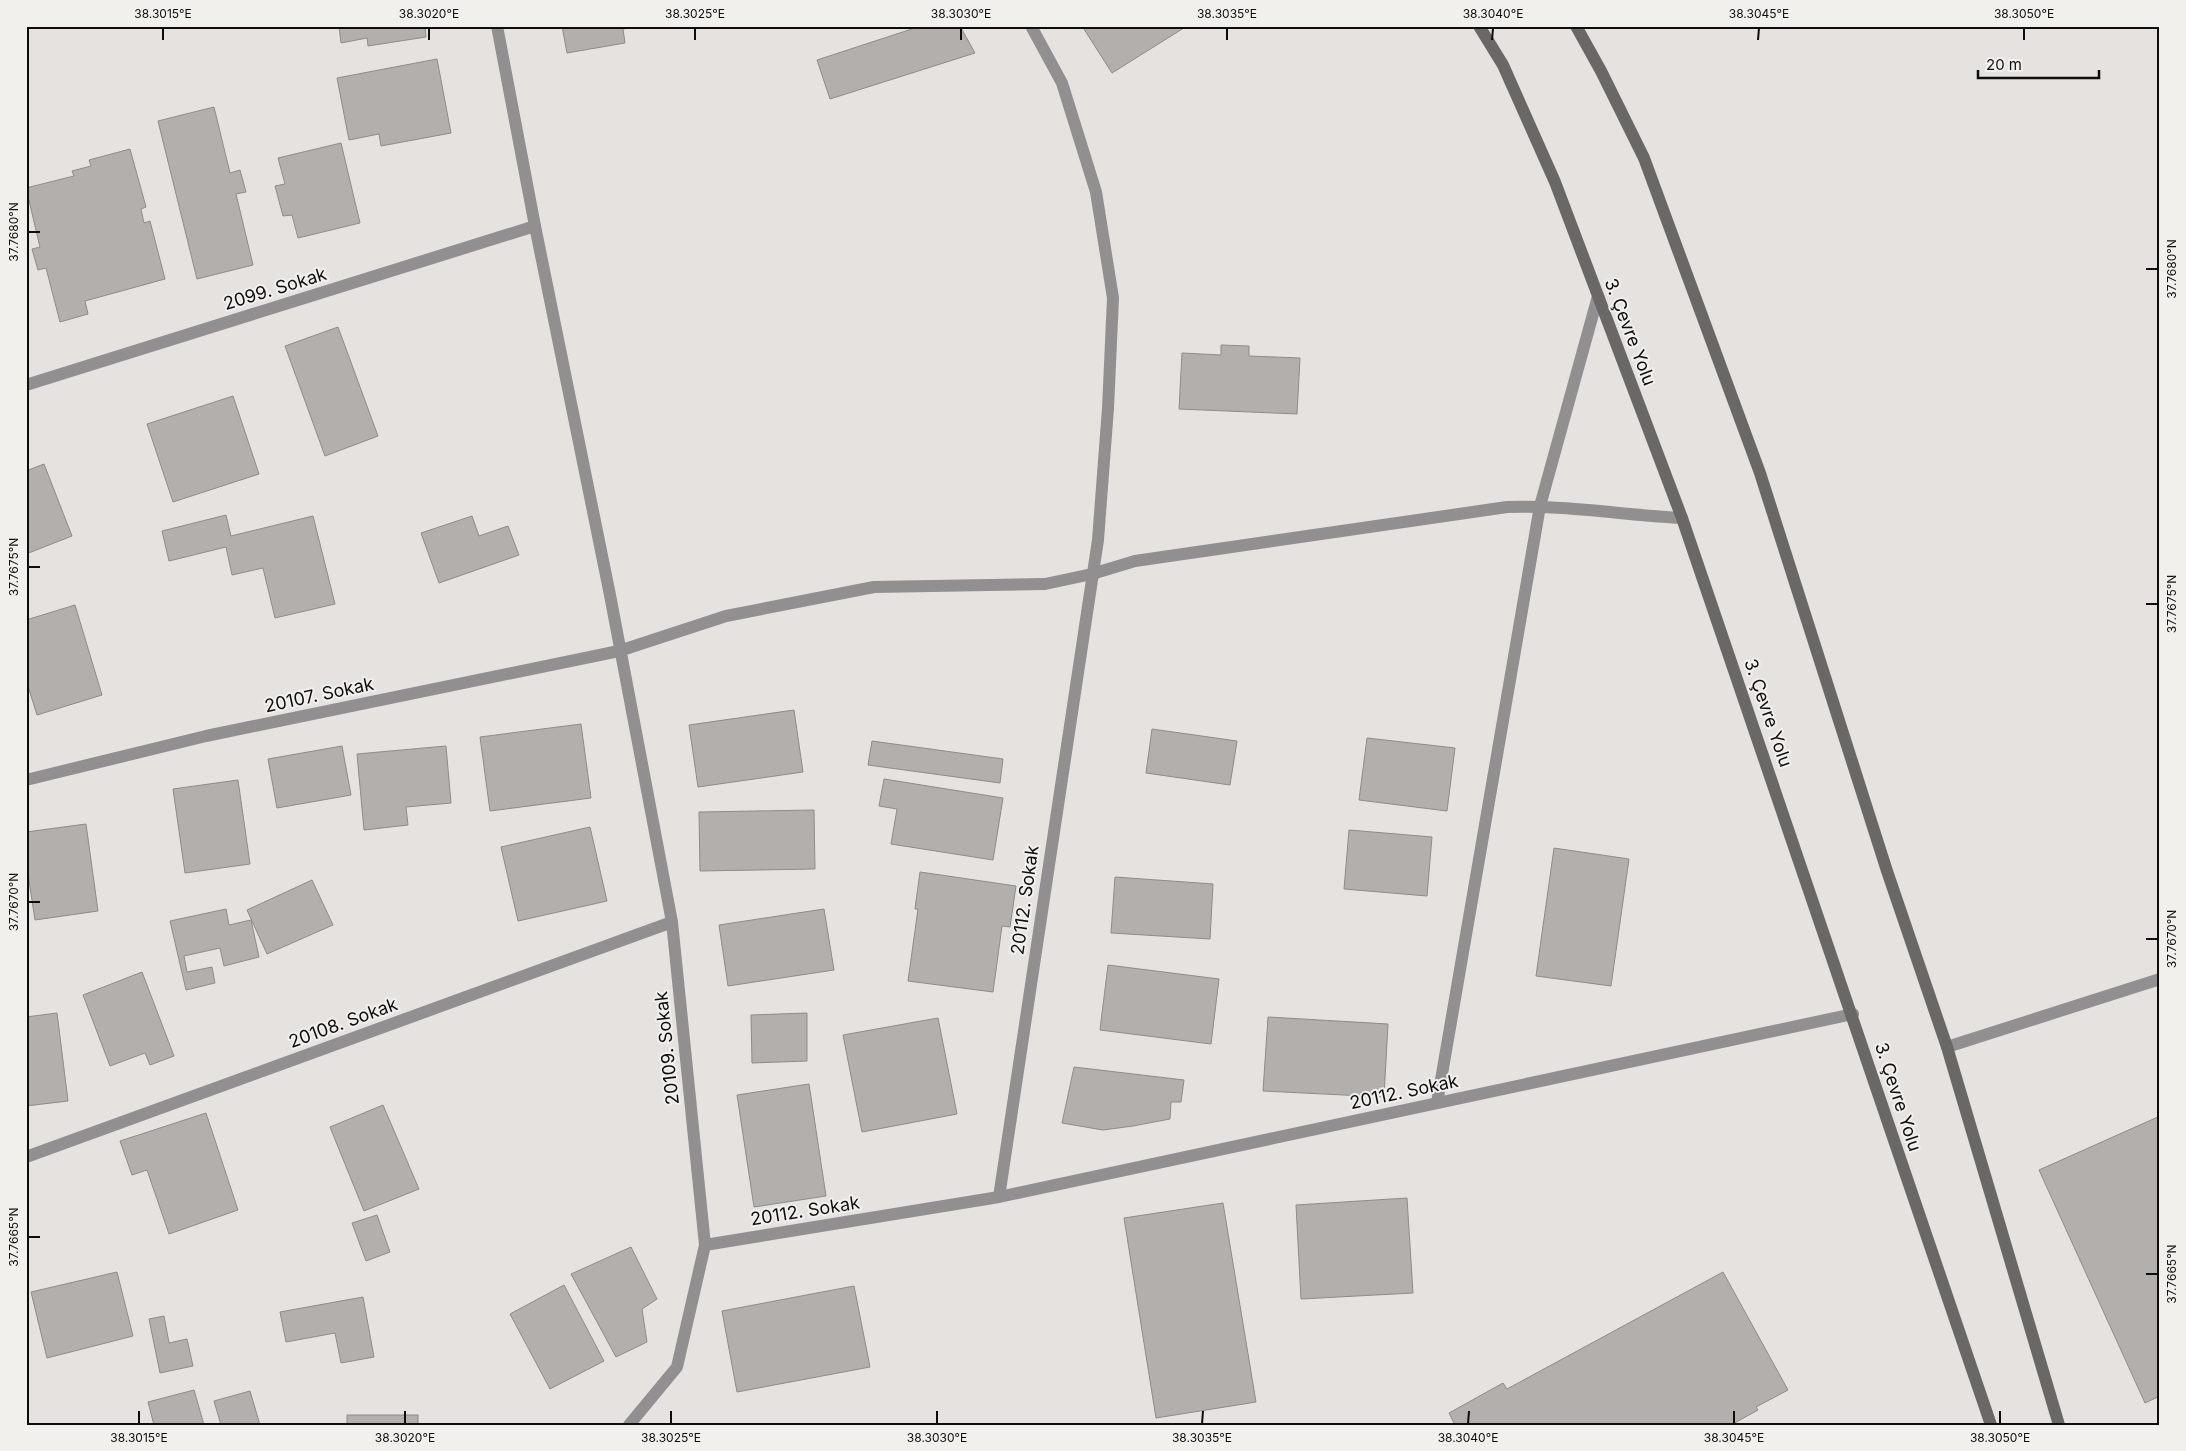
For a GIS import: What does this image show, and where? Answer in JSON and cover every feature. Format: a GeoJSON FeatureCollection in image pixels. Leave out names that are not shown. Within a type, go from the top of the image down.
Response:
{"type":"FeatureCollection","features":[{"type":"Feature","properties":{"kind":"main road","name":"3. Çevre Yolu"},"geometry":{"type":"LineString","coordinates":[[1479,26],[1503,65],[1534,131],[1682,518],[1991,1425]]}},
{"type":"Feature","properties":{"kind":"main road"},"geometry":{"type":"LineString","coordinates":[[1576,26],[1605,78],[1644,158],[1760,473],[1887,871],[1947,1046],[2059,1425]]}},
{"type":"Feature","properties":{"kind":"street","name":"20109. Sokak"},"geometry":{"type":"LineString","coordinates":[[497,26],[535,226],[610,594],[619,651],[672,922],[705,1245],[677,1367],[629,1425]]}},
{"type":"Feature","properties":{"kind":"street","name":"20112. Sokak"},"geometry":{"type":"LineString","coordinates":[[999,1198],[1086,607],[1098,540],[1108,408],[1113,298],[1096,192],[1062,83],[1031,26]]}},
{"type":"Feature","properties":{"kind":"street","name":"2099. Sokak"},"geometry":{"type":"LineString","coordinates":[[26,385],[535,226]]}},
{"type":"Feature","properties":{"kind":"street"},"geometry":{"type":"LineString","coordinates":[[1437,1103],[1540,506],[1598,296]]}},
{"type":"Feature","properties":{"kind":"street","name":"20107. Sokak"},"geometry":{"type":"LineString","coordinates":[[26,780],[206,736],[619,651],[726,616],[874,587],[1045,584],[1145,560],[1507,507],[1540,506],[1682,518]]}},
{"type":"Feature","properties":{"kind":"street","name":"20108. Sokak"},"geometry":{"type":"LineString","coordinates":[[26,1157],[672,922]]}},
{"type":"Feature","properties":{"kind":"street"},"geometry":{"type":"LineString","coordinates":[[1947,1046],[2160,980]]}},
{"type":"Feature","properties":{"kind":"street","name":"20112. Sokak"},"geometry":{"type":"LineString","coordinates":[[705,1245],[999,1198],[1852,1014]]}},
{"type":"Feature","properties":{"kind":"building"},"geometry":{"type":"Polygon","coordinates":[[[339,26],[425,26],[426,37],[368,46],[367,38],[341,43],[339,26]]]}},
{"type":"Feature","properties":{"kind":"building"},"geometry":{"type":"Polygon","coordinates":[[[562,26],[642,26],[623,29],[625,43],[567,53],[562,26]]]}},
{"type":"Feature","properties":{"kind":"building"},"geometry":{"type":"Polygon","coordinates":[[[921,26],[960,26],[975,53],[830,99],[817,60],[921,26]]]}},
{"type":"Feature","properties":{"kind":"building"},"geometry":{"type":"Polygon","coordinates":[[[1082,26],[1187,26],[1112,73],[1082,26]]]}},
{"type":"Feature","properties":{"kind":"building"},"geometry":{"type":"Polygon","coordinates":[[[437,59],[451,133],[381,146],[379,134],[349,140],[337,78],[437,59]]]}},
{"type":"Feature","properties":{"kind":"building"},"geometry":{"type":"Polygon","coordinates":[[[214,107],[230,173],[240,170],[246,192],[236,194],[253,265],[197,279],[158,121],[214,107]]]}},
{"type":"Feature","properties":{"kind":"building"},"geometry":{"type":"Polygon","coordinates":[[[341,143],[360,223],[298,238],[292,215],[283,216],[275,186],[285,184],[278,158],[341,143]]]}},
{"type":"Feature","properties":{"kind":"building"},"geometry":{"type":"Polygon","coordinates":[[[130,149],[146,207],[141,209],[144,223],[150,221],[165,279],[85,301],[88,314],[60,322],[46,268],[38,270],[32,249],[40,247],[26,188],[74,176],[72,171],[91,166],[89,160],[130,149]]]}},
{"type":"Feature","properties":{"kind":"building"},"geometry":{"type":"Polygon","coordinates":[[[338,327],[378,436],[325,456],[285,346],[338,327]]]}},
{"type":"Feature","properties":{"kind":"building"},"geometry":{"type":"Polygon","coordinates":[[[1221,345],[1249,346],[1249,356],[1300,358],[1297,414],[1179,409],[1182,353],[1221,355],[1221,345]]]}},
{"type":"Feature","properties":{"kind":"building"},"geometry":{"type":"Polygon","coordinates":[[[233,396],[259,474],[173,502],[147,424],[233,396]]]}},
{"type":"Feature","properties":{"kind":"building"},"geometry":{"type":"Polygon","coordinates":[[[44,464],[72,536],[26,554],[26,471],[44,464]]]}},
{"type":"Feature","properties":{"kind":"building"},"geometry":{"type":"Polygon","coordinates":[[[226,515],[231,536],[313,516],[335,604],[275,618],[263,568],[232,575],[226,547],[169,561],[162,531],[226,515]]]}},
{"type":"Feature","properties":{"kind":"building"},"geometry":{"type":"Polygon","coordinates":[[[472,516],[479,536],[508,526],[519,555],[439,583],[421,533],[472,516]]]}},
{"type":"Feature","properties":{"kind":"building"},"geometry":{"type":"Polygon","coordinates":[[[75,605],[102,695],[37,715],[26,680],[26,620],[75,605]]]}},
{"type":"Feature","properties":{"kind":"building"},"geometry":{"type":"Polygon","coordinates":[[[794,710],[803,772],[698,787],[689,725],[794,710]]]}},
{"type":"Feature","properties":{"kind":"building"},"geometry":{"type":"Polygon","coordinates":[[[581,724],[591,798],[490,811],[480,737],[581,724]]]}},
{"type":"Feature","properties":{"kind":"building"},"geometry":{"type":"Polygon","coordinates":[[[1152,729],[1237,741],[1230,785],[1146,773],[1152,729]]]}},
{"type":"Feature","properties":{"kind":"building"},"geometry":{"type":"Polygon","coordinates":[[[1367,738],[1455,748],[1447,811],[1359,800],[1367,738]]]}},
{"type":"Feature","properties":{"kind":"building"},"geometry":{"type":"Polygon","coordinates":[[[872,741],[1003,759],[1000,783],[868,765],[872,741]]]}},
{"type":"Feature","properties":{"kind":"building"},"geometry":{"type":"Polygon","coordinates":[[[342,746],[351,795],[277,808],[268,759],[342,746]]]}},
{"type":"Feature","properties":{"kind":"building"},"geometry":{"type":"Polygon","coordinates":[[[446,746],[451,803],[406,807],[408,825],[364,830],[357,754],[446,746]]]}},
{"type":"Feature","properties":{"kind":"building"},"geometry":{"type":"Polygon","coordinates":[[[884,779],[1003,798],[993,860],[891,844],[897,809],[879,806],[884,779]]]}},
{"type":"Feature","properties":{"kind":"building"},"geometry":{"type":"Polygon","coordinates":[[[238,780],[250,864],[185,873],[173,789],[238,780]]]}},
{"type":"Feature","properties":{"kind":"building"},"geometry":{"type":"Polygon","coordinates":[[[814,810],[815,869],[700,871],[699,812],[814,810]]]}},
{"type":"Feature","properties":{"kind":"building"},"geometry":{"type":"Polygon","coordinates":[[[86,824],[98,911],[35,920],[26,861],[26,832],[86,824]]]}},
{"type":"Feature","properties":{"kind":"building"},"geometry":{"type":"Polygon","coordinates":[[[590,827],[607,901],[518,921],[501,847],[590,827]]]}},
{"type":"Feature","properties":{"kind":"building"},"geometry":{"type":"Polygon","coordinates":[[[1349,830],[1432,837],[1427,896],[1344,889],[1349,830]]]}},
{"type":"Feature","properties":{"kind":"building"},"geometry":{"type":"Polygon","coordinates":[[[1554,848],[1629,859],[1611,986],[1536,976],[1554,848]]]}},
{"type":"Feature","properties":{"kind":"building"},"geometry":{"type":"Polygon","coordinates":[[[920,872],[1016,886],[1010,927],[1002,926],[993,992],[908,981],[918,909],[915,909],[920,872]]]}},
{"type":"Feature","properties":{"kind":"building"},"geometry":{"type":"Polygon","coordinates":[[[1115,877],[1213,884],[1210,939],[1111,933],[1115,877]]]}},
{"type":"Feature","properties":{"kind":"building"},"geometry":{"type":"Polygon","coordinates":[[[312,880],[333,925],[267,954],[247,910],[312,880]]]}},
{"type":"Feature","properties":{"kind":"building"},"geometry":{"type":"Polygon","coordinates":[[[226,909],[229,925],[251,920],[259,957],[224,966],[220,948],[184,956],[187,972],[212,967],[215,983],[186,990],[170,921],[226,909]]]}},
{"type":"Feature","properties":{"kind":"building"},"geometry":{"type":"Polygon","coordinates":[[[824,909],[834,970],[728,986],[719,925],[824,909]]]}},
{"type":"Feature","properties":{"kind":"building"},"geometry":{"type":"Polygon","coordinates":[[[1108,965],[1219,979],[1211,1044],[1100,1030],[1108,965]]]}},
{"type":"Feature","properties":{"kind":"building"},"geometry":{"type":"Polygon","coordinates":[[[142,972],[174,1056],[150,1065],[145,1053],[110,1066],[83,995],[142,972]]]}},
{"type":"Feature","properties":{"kind":"building"},"geometry":{"type":"Polygon","coordinates":[[[57,1013],[68,1101],[26,1106],[26,1017],[57,1013]]]}},
{"type":"Feature","properties":{"kind":"building"},"geometry":{"type":"Polygon","coordinates":[[[807,1013],[807,1061],[752,1063],[751,1015],[807,1013]]]}},
{"type":"Feature","properties":{"kind":"building"},"geometry":{"type":"Polygon","coordinates":[[[1268,1017],[1388,1024],[1384,1097],[1263,1091],[1268,1017]]]}},
{"type":"Feature","properties":{"kind":"building"},"geometry":{"type":"Polygon","coordinates":[[[938,1018],[957,1114],[862,1132],[843,1035],[938,1018]]]}},
{"type":"Feature","properties":{"kind":"building"},"geometry":{"type":"Polygon","coordinates":[[[1074,1067],[1184,1080],[1181,1102],[1171,1102],[1170,1119],[1133,1126],[1103,1130],[1062,1123],[1074,1067]]]}},
{"type":"Feature","properties":{"kind":"building"},"geometry":{"type":"Polygon","coordinates":[[[809,1084],[826,1196],[754,1207],[737,1095],[809,1084]]]}},
{"type":"Feature","properties":{"kind":"building"},"geometry":{"type":"Polygon","coordinates":[[[383,1105],[419,1189],[364,1211],[330,1127],[383,1105]]]}},
{"type":"Feature","properties":{"kind":"building"},"geometry":{"type":"Polygon","coordinates":[[[206,1113],[238,1210],[169,1234],[147,1170],[132,1175],[120,1141],[206,1113]]]}},
{"type":"Feature","properties":{"kind":"building"},"geometry":{"type":"Polygon","coordinates":[[[2160,1116],[2160,1396],[2145,1403],[2039,1170],[2160,1116]]]}},
{"type":"Feature","properties":{"kind":"building"},"geometry":{"type":"Polygon","coordinates":[[[1407,1198],[1413,1293],[1301,1299],[1296,1205],[1407,1198]]]}},
{"type":"Feature","properties":{"kind":"building"},"geometry":{"type":"Polygon","coordinates":[[[1223,1203],[1256,1402],[1156,1418],[1124,1218],[1223,1203]]]}},
{"type":"Feature","properties":{"kind":"building"},"geometry":{"type":"Polygon","coordinates":[[[377,1215],[390,1252],[366,1261],[352,1223],[377,1215]]]}},
{"type":"Feature","properties":{"kind":"building"},"geometry":{"type":"Polygon","coordinates":[[[631,1247],[657,1299],[642,1309],[647,1342],[616,1357],[571,1274],[631,1247]]]}},
{"type":"Feature","properties":{"kind":"building"},"geometry":{"type":"Polygon","coordinates":[[[117,1272],[133,1336],[47,1358],[31,1292],[117,1272]]]}},
{"type":"Feature","properties":{"kind":"building"},"geometry":{"type":"Polygon","coordinates":[[[1723,1272],[1788,1390],[1756,1407],[1758,1410],[1731,1425],[1455,1425],[1449,1413],[1503,1383],[1507,1389],[1723,1272]]]}},
{"type":"Feature","properties":{"kind":"building"},"geometry":{"type":"Polygon","coordinates":[[[564,1285],[604,1361],[550,1389],[510,1314],[564,1285]]]}},
{"type":"Feature","properties":{"kind":"building"},"geometry":{"type":"Polygon","coordinates":[[[854,1286],[870,1367],[737,1392],[722,1311],[854,1286]]]}},
{"type":"Feature","properties":{"kind":"building"},"geometry":{"type":"Polygon","coordinates":[[[363,1297],[374,1357],[341,1363],[335,1333],[286,1342],[280,1312],[363,1297]]]}},
{"type":"Feature","properties":{"kind":"building"},"geometry":{"type":"Polygon","coordinates":[[[164,1316],[169,1343],[187,1339],[193,1366],[160,1373],[149,1319],[164,1316]]]}},
{"type":"Feature","properties":{"kind":"building"},"geometry":{"type":"Polygon","coordinates":[[[194,1390],[204,1425],[154,1425],[148,1402],[194,1390]]]}},
{"type":"Feature","properties":{"kind":"building"},"geometry":{"type":"Polygon","coordinates":[[[250,1391],[260,1425],[221,1425],[214,1401],[250,1391]]]}},
{"type":"Feature","properties":{"kind":"building"},"geometry":{"type":"Polygon","coordinates":[[[347,1415],[418,1415],[418,1425],[347,1425],[347,1415]]]}}]}
